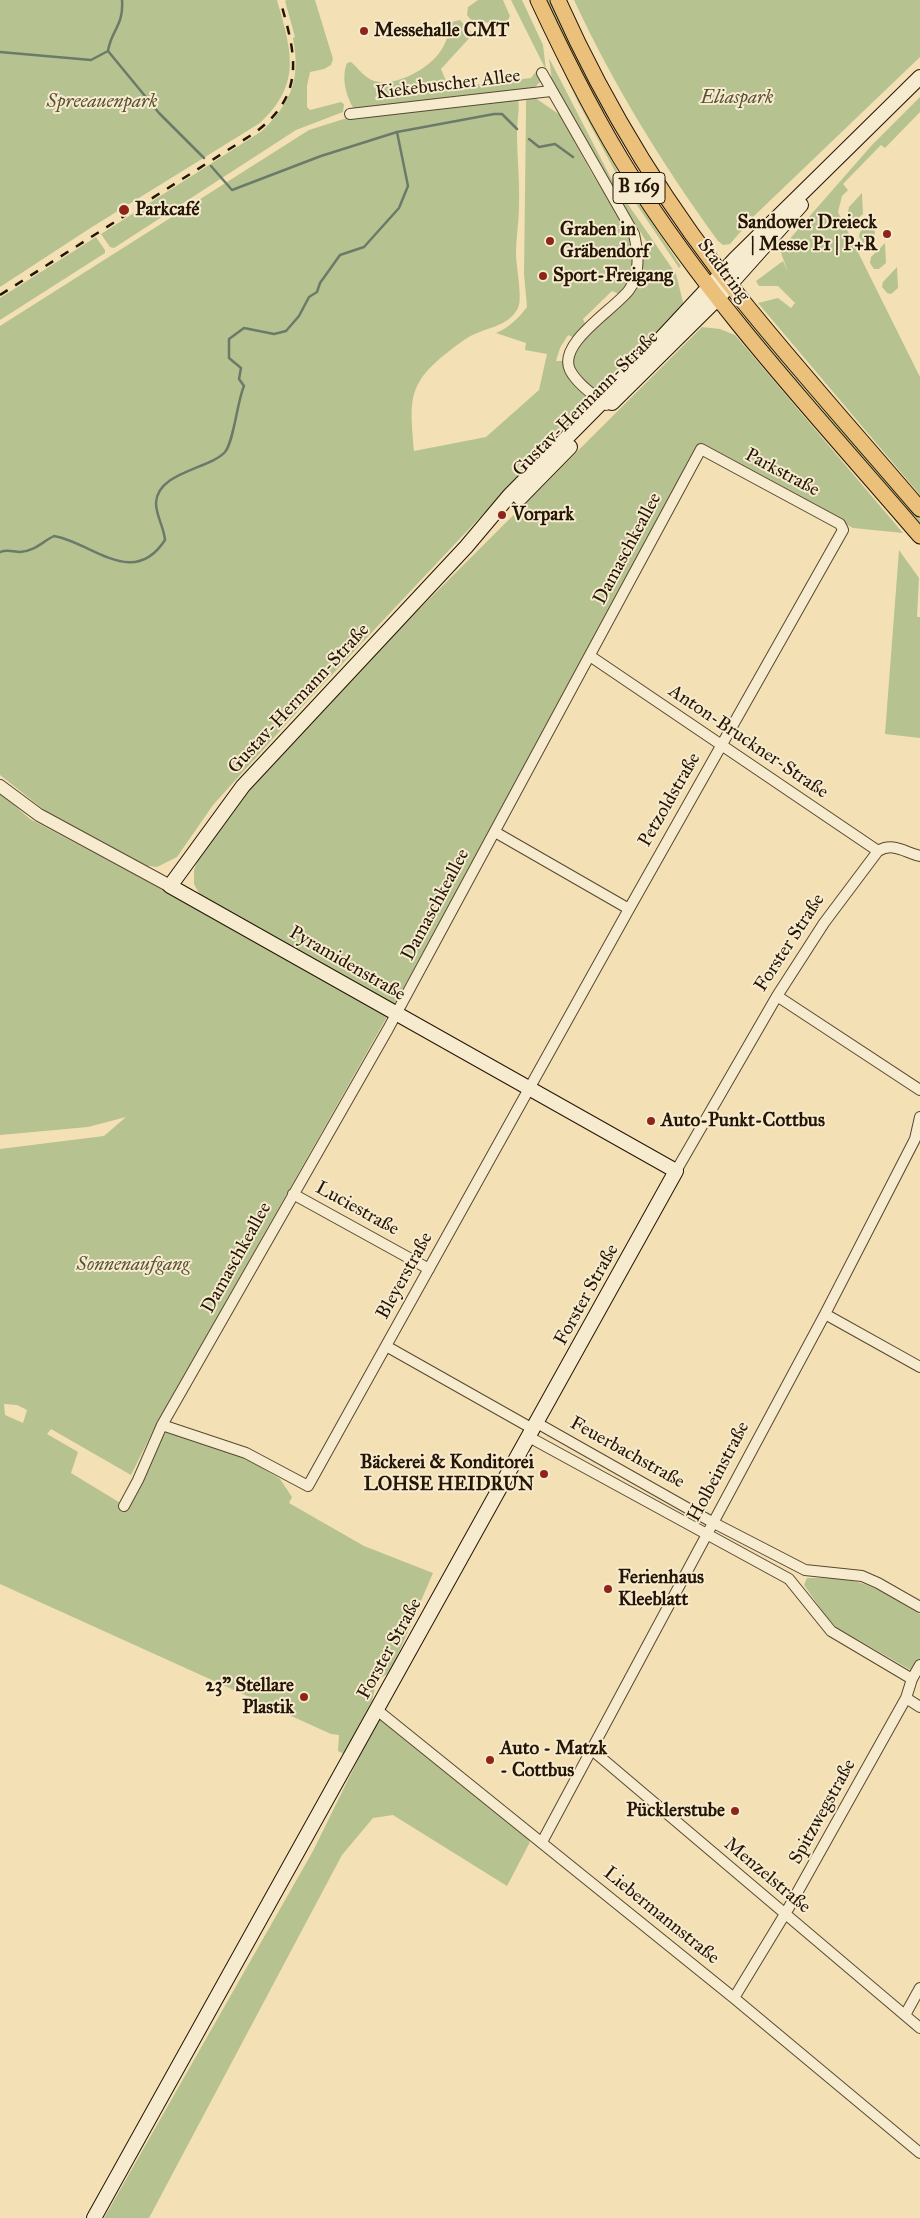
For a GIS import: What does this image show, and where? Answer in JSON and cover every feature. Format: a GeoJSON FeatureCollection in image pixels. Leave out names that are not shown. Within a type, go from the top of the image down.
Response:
{"type":"FeatureCollection","features":[{"type":"Feature","properties":{"kind":"main road","name":"Stadtring"},"geometry":{"type":"LineString","coordinates":[[538,0],[578,83],[633,178],[714,292],[920,536]]}},
{"type":"Feature","properties":{"kind":"main road","name":"Stadtring"},"geometry":{"type":"LineString","coordinates":[[558,0],[628,135],[674,206],[727,279],[920,509]]}},
{"type":"Feature","properties":{"kind":"main road","name":"Gustav-Hermann-Straße"},"geometry":{"type":"LineString","coordinates":[[170,886],[243,786],[466,547],[521,497],[605,404],[727,279],[866,129],[920,76]]}},
{"type":"Feature","properties":{"kind":"main road","name":"Pyramidenstraße"},"geometry":{"type":"LineString","coordinates":[[170,886],[676,1171]]}},
{"type":"Feature","properties":{"kind":"main road","name":"Forster Straße"},"geometry":{"type":"LineString","coordinates":[[94,2218],[676,1171]]}},
{"type":"Feature","properties":{"kind":"street"},"geometry":{"type":"LineString","coordinates":[[542,72],[634,234],[637,251],[637,270],[629,289],[579,338],[569,355],[569,367],[573,375],[605,404]]}},
{"type":"Feature","properties":{"kind":"street","name":"Kiekebuscher Allee"},"geometry":{"type":"LineString","coordinates":[[350,114],[551,90]]}},
{"type":"Feature","properties":{"kind":"street","name":"Parkstraße"},"geometry":{"type":"LineString","coordinates":[[701,449],[840,524],[843,530]]}},
{"type":"Feature","properties":{"kind":"street","name":"Damaschkeallee"},"geometry":{"type":"LineString","coordinates":[[124,1506],[138,1480],[162,1425],[397,1014],[701,449]]}},
{"type":"Feature","properties":{"kind":"street","name":"Petzoldstraße"},"geometry":{"type":"LineString","coordinates":[[529,1089],[628,909],[843,530]]}},
{"type":"Feature","properties":{"kind":"street","name":"Anton-Bruckner-Straße"},"geometry":{"type":"LineString","coordinates":[[590,656],[882,849],[893,846],[920,856]]}},
{"type":"Feature","properties":{"kind":"street","name":"Pyramidenstraße"},"geometry":{"type":"LineString","coordinates":[[0,786],[39,815],[170,886]]}},
{"type":"Feature","properties":{"kind":"street"},"geometry":{"type":"LineString","coordinates":[[495,832],[628,909]]}},
{"type":"Feature","properties":{"kind":"street","name":"Forster Straße"},"geometry":{"type":"LineString","coordinates":[[676,1171],[777,996],[824,923],[882,849]]}},
{"type":"Feature","properties":{"kind":"street"},"geometry":{"type":"LineString","coordinates":[[777,996],[920,1090]]}},
{"type":"Feature","properties":{"kind":"street","name":"Bleyerstraße"},"geometry":{"type":"LineString","coordinates":[[162,1425],[246,1453],[308,1486],[529,1089]]}},
{"type":"Feature","properties":{"kind":"street","name":"Holbeinstraße"},"geometry":{"type":"LineString","coordinates":[[542,1842],[825,1314],[916,1139],[920,1117]]}},
{"type":"Feature","properties":{"kind":"street","name":"Luciestraße"},"geometry":{"type":"LineString","coordinates":[[293,1194],[429,1269]]}},
{"type":"Feature","properties":{"kind":"street"},"geometry":{"type":"LineString","coordinates":[[825,1314],[920,1367]]}},
{"type":"Feature","properties":{"kind":"street","name":"Feuerbachstraße"},"geometry":{"type":"LineString","coordinates":[[386,1346],[533,1430],[706,1534],[789,1580],[831,1631],[912,1679]]}},
{"type":"Feature","properties":{"kind":"street","name":"Feuerbachstraße"},"geometry":{"type":"LineString","coordinates":[[533,1430],[805,1570],[862,1576],[878,1582],[920,1607]]}},
{"type":"Feature","properties":{"kind":"street","name":"Spitzwegstraße"},"geometry":{"type":"LineString","coordinates":[[734,1998],[785,1915],[906,1698],[912,1679],[920,1666]]}},
{"type":"Feature","properties":{"kind":"street"},"geometry":{"type":"LineString","coordinates":[[906,1698],[920,1707]]}},
{"type":"Feature","properties":{"kind":"street","name":"Liebermannstraße"},"geometry":{"type":"LineString","coordinates":[[377,1710],[734,1998],[920,2153]]}},
{"type":"Feature","properties":{"kind":"street","name":"Menzelstraße"},"geometry":{"type":"LineString","coordinates":[[592,1750],[920,2028]]}},
{"type":"Feature","properties":{"kind":"street"},"geometry":{"type":"LineString","coordinates":[[905,2015],[920,1988]]}},
{"type":"Feature","properties":{"kind":"green space","name":"Spreeauenpark"},"geometry":{"type":"Polygon","coordinates":[[[0,0],[277,0],[289,50],[288,80],[283,94],[274,108],[260,123],[92,227],[0,287],[0,0]]]}},
{"type":"Feature","properties":{"kind":"green space"},"geometry":{"type":"Polygon","coordinates":[[[315,0],[333,59],[331,65],[324,69],[310,72],[307,86],[307,107],[310,110],[341,102],[344,104],[343,112],[296,130],[114,248],[110,247],[101,234],[262,131],[280,110],[287,100],[291,89],[296,66],[293,38],[295,37],[285,1],[315,0]]]}},
{"type":"Feature","properties":{"kind":"green space"},"geometry":{"type":"Polygon","coordinates":[[[478,0],[503,0],[510,16],[507,22],[503,25],[471,20],[467,15],[468,7],[478,0]]]}},
{"type":"Feature","properties":{"kind":"green space"},"geometry":{"type":"Polygon","coordinates":[[[511,0],[522,0],[543,45],[546,70],[511,0]]]}},
{"type":"Feature","properties":{"kind":"green space"},"geometry":{"type":"Polygon","coordinates":[[[529,0],[532,0],[619,174],[681,266],[679,268],[617,175],[579,104],[529,0]]]}},
{"type":"Feature","properties":{"kind":"green space"},"geometry":{"type":"Polygon","coordinates":[[[544,0],[552,0],[674,220],[587,86],[544,0]]]}},
{"type":"Feature","properties":{"kind":"green space","name":"Eliaspark"},"geometry":{"type":"Polygon","coordinates":[[[574,0],[920,0],[920,57],[753,217],[745,214],[737,219],[743,229],[730,244],[723,245],[718,241],[698,212],[640,124],[589,32],[574,0]]]}},
{"type":"Feature","properties":{"kind":"green space"},"geometry":{"type":"Polygon","coordinates":[[[460,20],[473,34],[441,69],[449,88],[531,78],[537,70],[541,81],[533,89],[354,109],[345,87],[344,75],[347,63],[351,62],[368,78],[376,81],[385,82],[404,78],[422,69],[435,58],[444,46],[452,22],[460,20]]]}},
{"type":"Feature","properties":{"kind":"green space"},"geometry":{"type":"Polygon","coordinates":[[[549,58],[614,184],[676,274],[684,306],[551,448],[529,465],[297,712],[213,805],[177,857],[157,867],[141,865],[48,813],[0,775],[0,326],[309,130],[350,117],[518,98],[519,213],[516,253],[520,290],[518,308],[510,318],[468,338],[443,356],[422,378],[413,398],[414,451],[486,437],[539,390],[547,354],[525,350],[526,343],[496,333],[513,322],[527,307],[524,274],[526,101],[529,97],[534,97],[560,115],[591,172],[627,230],[632,246],[632,265],[627,284],[619,294],[612,291],[583,319],[586,326],[574,338],[568,335],[560,348],[556,361],[563,361],[564,364],[582,343],[636,289],[641,273],[646,241],[578,132],[552,81],[549,58]]]}},
{"type":"Feature","properties":{"kind":"green space"},"geometry":{"type":"Polygon","coordinates":[[[920,97],[920,112],[885,148],[881,145],[843,184],[848,190],[842,196],[838,212],[920,377],[920,495],[758,303],[778,298],[791,308],[795,303],[778,286],[759,286],[756,281],[783,261],[788,272],[780,250],[872,145],[920,97]]]}},
{"type":"Feature","properties":{"kind":"green space"},"geometry":{"type":"Polygon","coordinates":[[[862,193],[863,214],[857,219],[853,218],[848,212],[849,207],[862,193]]]}},
{"type":"Feature","properties":{"kind":"green space"},"geometry":{"type":"Polygon","coordinates":[[[874,218],[875,238],[868,244],[864,244],[859,237],[860,232],[874,218]]]}},
{"type":"Feature","properties":{"kind":"green space"},"geometry":{"type":"Polygon","coordinates":[[[96,237],[105,253],[0,320],[0,298],[96,237]]]}},
{"type":"Feature","properties":{"kind":"green space"},"geometry":{"type":"Polygon","coordinates":[[[885,243],[886,263],[879,269],[874,269],[870,263],[871,257],[885,243]]]}},
{"type":"Feature","properties":{"kind":"green space"},"geometry":{"type":"Polygon","coordinates":[[[897,267],[898,288],[891,294],[887,293],[882,287],[883,282],[897,267]]]}},
{"type":"Feature","properties":{"kind":"green space"},"geometry":{"type":"Polygon","coordinates":[[[741,313],[815,401],[920,519],[920,524],[812,403],[738,316],[741,313]]]}},
{"type":"Feature","properties":{"kind":"green space"},"geometry":{"type":"Polygon","coordinates":[[[702,327],[720,329],[735,335],[903,533],[853,528],[700,444],[394,1005],[201,897],[194,884],[194,870],[199,857],[247,793],[310,718],[702,327]]]}},
{"type":"Feature","properties":{"kind":"green space"},"geometry":{"type":"Polygon","coordinates":[[[899,550],[919,578],[917,617],[920,617],[920,738],[885,734],[899,550]]]}},
{"type":"Feature","properties":{"kind":"green space","name":"Sonnenaufgang"},"geometry":{"type":"Polygon","coordinates":[[[0,793],[30,819],[134,874],[388,1015],[157,1423],[131,1475],[51,1429],[47,1434],[78,1452],[71,1473],[127,1507],[165,1430],[244,1457],[280,1479],[292,1497],[289,1503],[364,1546],[433,1573],[390,1673],[377,1679],[372,1701],[344,1754],[338,1751],[339,1735],[331,1734],[0,1584],[0,1149],[104,1136],[126,1117],[88,1127],[0,1135],[0,793]],[[4,1404],[5,1415],[23,1423],[27,1410],[17,1405],[4,1404]]]}},
{"type":"Feature","properties":{"kind":"green space"},"geometry":{"type":"Polygon","coordinates":[[[807,1578],[839,1579],[858,1582],[882,1592],[920,1614],[920,1660],[914,1672],[836,1627],[804,1585],[807,1578]]]}},
{"type":"Feature","properties":{"kind":"green space"},"geometry":{"type":"Polygon","coordinates":[[[379,1717],[522,1830],[530,1842],[507,1886],[393,1815],[373,1818],[342,1855],[149,2218],[104,2218],[313,1851],[379,1717]]]}},
{"type":"Feature","properties":{"kind":"waterway"},"geometry":{"type":"LineString","coordinates":[[122,0],[121,16],[108,51],[159,113],[204,158]]}},
{"type":"Feature","properties":{"kind":"waterway"},"geometry":{"type":"LineString","coordinates":[[0,52],[91,60],[108,51]]}},
{"type":"Feature","properties":{"kind":"waterway"},"geometry":{"type":"LineString","coordinates":[[397,132],[494,114],[502,114],[517,129]]}},
{"type":"Feature","properties":{"kind":"waterway"},"geometry":{"type":"LineString","coordinates":[[0,552],[30,550],[54,536],[69,540],[112,559],[126,562],[140,561],[153,554],[165,540],[156,508],[159,493],[165,484],[185,472],[218,458],[225,452],[231,439],[244,386],[239,379],[241,368],[229,358],[229,339],[244,328],[274,334],[286,331],[299,316],[309,297],[317,292],[320,283],[340,255],[364,247],[399,208],[408,186],[397,132],[321,156],[232,190],[211,166]]}},
{"type":"Feature","properties":{"kind":"waterway"},"geometry":{"type":"LineString","coordinates":[[529,139],[539,147],[555,144],[573,157]]}},
{"type":"Feature","properties":{"kind":"railway"},"geometry":{"type":"LineString","coordinates":[[0,295],[253,134],[270,119],[282,104],[289,89],[293,73],[290,39],[280,0]]}},
{"type":"Feature","properties":{"kind":"place","name":"Messehalle CMT"},"geometry":{"type":"Point","coordinates":[364,31]}},
{"type":"Feature","properties":{"kind":"place","name":"Parkcafé"},"geometry":{"type":"Point","coordinates":[124,210]}},
{"type":"Feature","properties":{"kind":"place","name":"Sandower Dreieck | Messe P1 | P+R"},"geometry":{"type":"Point","coordinates":[887,234]}},
{"type":"Feature","properties":{"kind":"place","name":"Graben in Gräbendorf"},"geometry":{"type":"Point","coordinates":[550,241]}},
{"type":"Feature","properties":{"kind":"place","name":"Sport-Freigang"},"geometry":{"type":"Point","coordinates":[543,276]}},
{"type":"Feature","properties":{"kind":"place","name":"Vorpark"},"geometry":{"type":"Point","coordinates":[502,515]}},
{"type":"Feature","properties":{"kind":"place","name":"Auto-Punkt-Cottbus"},"geometry":{"type":"Point","coordinates":[651,1121]}},
{"type":"Feature","properties":{"kind":"place","name":"Bäckerei & Konditorei LOHSE HEIDRUN"},"geometry":{"type":"Point","coordinates":[544,1474]}},
{"type":"Feature","properties":{"kind":"place","name":"Ferienhaus Kleeblatt"},"geometry":{"type":"Point","coordinates":[608,1589]}},
{"type":"Feature","properties":{"kind":"place","name":"23\" Stellare Plastik"},"geometry":{"type":"Point","coordinates":[304,1697]}},
{"type":"Feature","properties":{"kind":"place","name":"Auto - Matzk - Cottbus"},"geometry":{"type":"Point","coordinates":[490,1760]}},
{"type":"Feature","properties":{"kind":"place","name":"Pücklerstube"},"geometry":{"type":"Point","coordinates":[735,1811]}}]}
